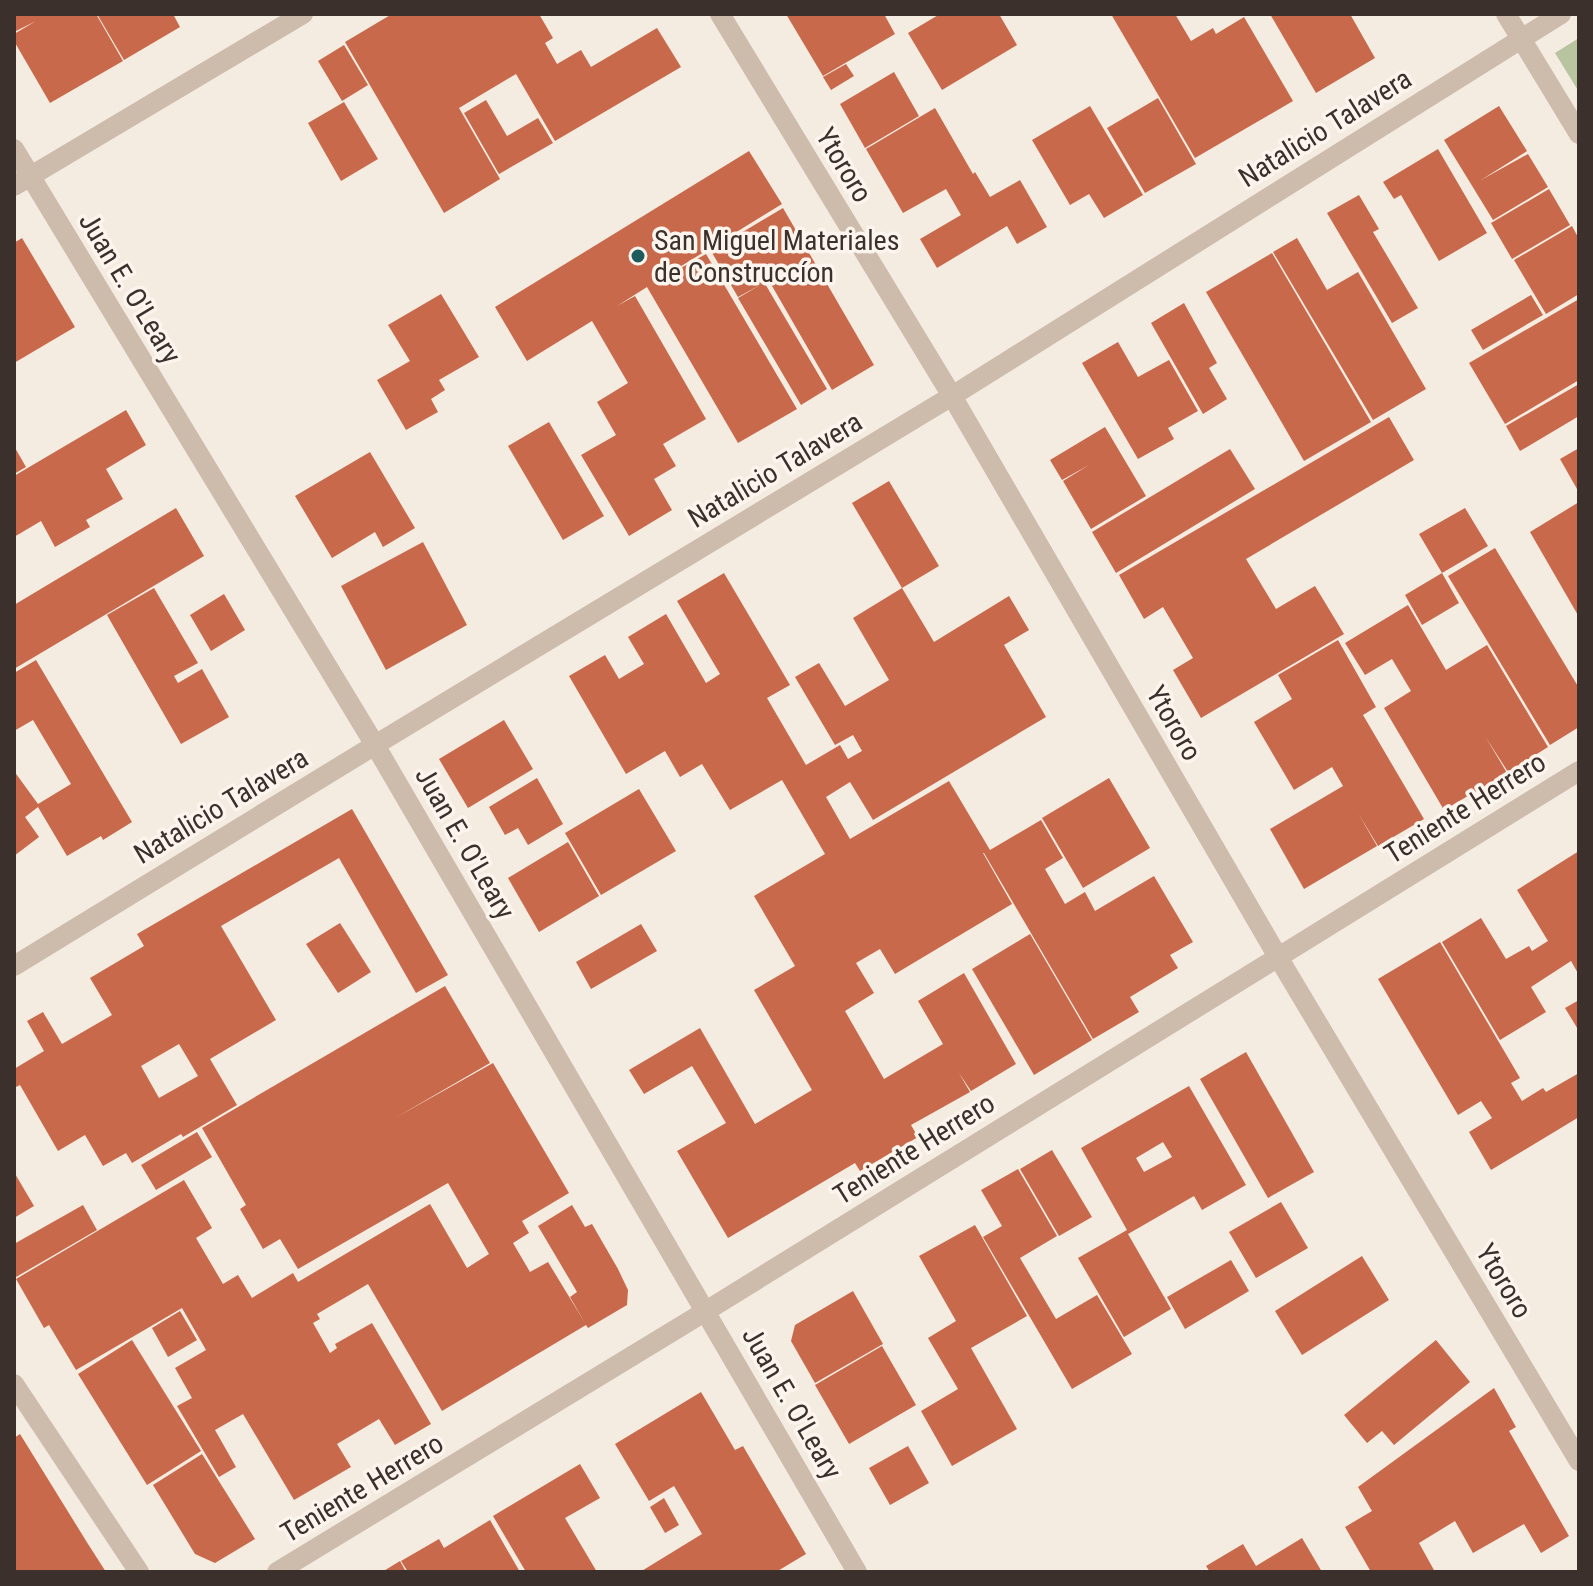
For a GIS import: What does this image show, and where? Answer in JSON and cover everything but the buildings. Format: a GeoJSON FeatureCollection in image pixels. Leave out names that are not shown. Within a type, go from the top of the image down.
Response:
{"type":"FeatureCollection","features":[{"type":"Feature","properties":{"kind":"street"},"geometry":{"type":"LineString","coordinates":[[22,181],[303,14]]}},
{"type":"Feature","properties":{"kind":"street","name":"Ytororo"},"geometry":{"type":"LineString","coordinates":[[720,14],[952,396],[1278,957],[1579,1461]]}},
{"type":"Feature","properties":{"kind":"street"},"geometry":{"type":"LineString","coordinates":[[1506,14],[1579,134]]}},
{"type":"Feature","properties":{"kind":"street","name":"Natalicio Talavera"},"geometry":{"type":"LineString","coordinates":[[14,966],[952,396],[1561,14]]}},
{"type":"Feature","properties":{"kind":"street","name":"Juan E. O'Leary"},"geometry":{"type":"LineString","coordinates":[[14,149],[22,181],[375,745],[857,1572]]}},
{"type":"Feature","properties":{"kind":"street","name":"Teniente Herrero"},"geometry":{"type":"LineString","coordinates":[[277,1572],[706,1311],[1579,771]]}},
{"type":"Feature","properties":{"kind":"street"},"geometry":{"type":"LineString","coordinates":[[14,1384],[139,1572]]}},
{"type":"Feature","properties":{"kind":"green space"},"geometry":{"type":"Polygon","coordinates":[[[1579,38],[1579,92],[1555,53],[1579,38]]]}},
{"type":"Feature","properties":{"kind":"place","name":"San Miguel Materiales de Construccíon"},"geometry":{"type":"Point","coordinates":[638,256]}}]}
